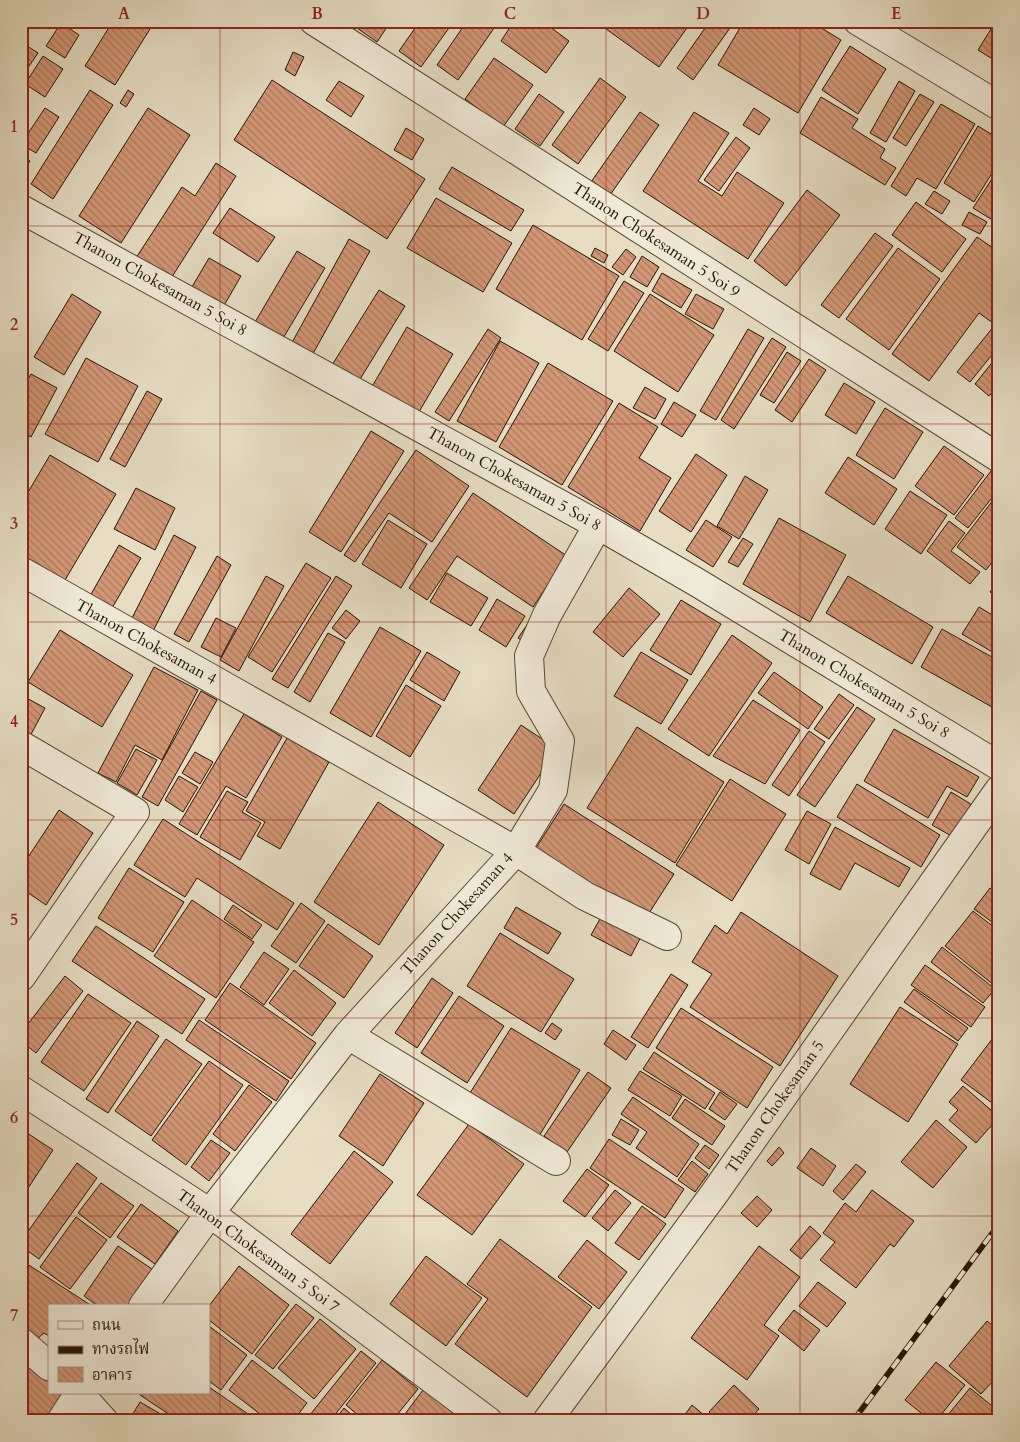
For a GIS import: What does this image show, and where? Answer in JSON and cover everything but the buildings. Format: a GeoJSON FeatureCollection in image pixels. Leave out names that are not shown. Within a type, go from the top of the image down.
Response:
{"type":"FeatureCollection","features":[{"type":"Feature","properties":{"kind":"street","name":"Thanon Chokesaman 5 Soi 9"},"geometry":{"type":"LineString","coordinates":[[314,21],[999,458]]}},
{"type":"Feature","properties":{"kind":"street"},"geometry":{"type":"LineString","coordinates":[[858,21],[999,106]]}},
{"type":"Feature","properties":{"kind":"street","name":"Thanon Chokesaman 5 Soi 8"},"geometry":{"type":"LineString","coordinates":[[21,208],[598,525],[698,583],[999,766]]}},
{"type":"Feature","properties":{"kind":"street"},"geometry":{"type":"LineString","coordinates":[[598,525],[547,615],[529,656],[532,691],[560,741],[553,790],[516,851],[585,896],[667,936]]}},
{"type":"Feature","properties":{"kind":"street","name":"Thanon Chokesaman 4"},"geometry":{"type":"LineString","coordinates":[[21,571],[516,851],[348,1036],[210,1214],[143,1304]]}},
{"type":"Feature","properties":{"kind":"street"},"geometry":{"type":"LineString","coordinates":[[21,745],[135,812],[21,977]]}},
{"type":"Feature","properties":{"kind":"street","name":"Thanon Chokesaman 5"},"geometry":{"type":"LineString","coordinates":[[547,1421],[714,1194],[999,790]]}},
{"type":"Feature","properties":{"kind":"street"},"geometry":{"type":"LineString","coordinates":[[348,1036],[556,1161]]}},
{"type":"Feature","properties":{"kind":"street","name":"Thanon Chokesaman 5 Soi 7"},"geometry":{"type":"LineString","coordinates":[[21,1090],[210,1214],[488,1421]]}},
{"type":"Feature","properties":{"kind":"street"},"geometry":{"type":"LineString","coordinates":[[21,1342],[48,1365]]}},
{"type":"Feature","properties":{"kind":"street"},"geometry":{"type":"LineString","coordinates":[[61,1421],[78,1394]]}},
{"type":"Feature","properties":{"kind":"street"},"geometry":{"type":"LineString","coordinates":[[80,1394],[104,1421]]}},
{"type":"Feature","properties":{"kind":"railway"},"geometry":{"type":"LineString","coordinates":[[853,1421],[999,1224]]}}]}
